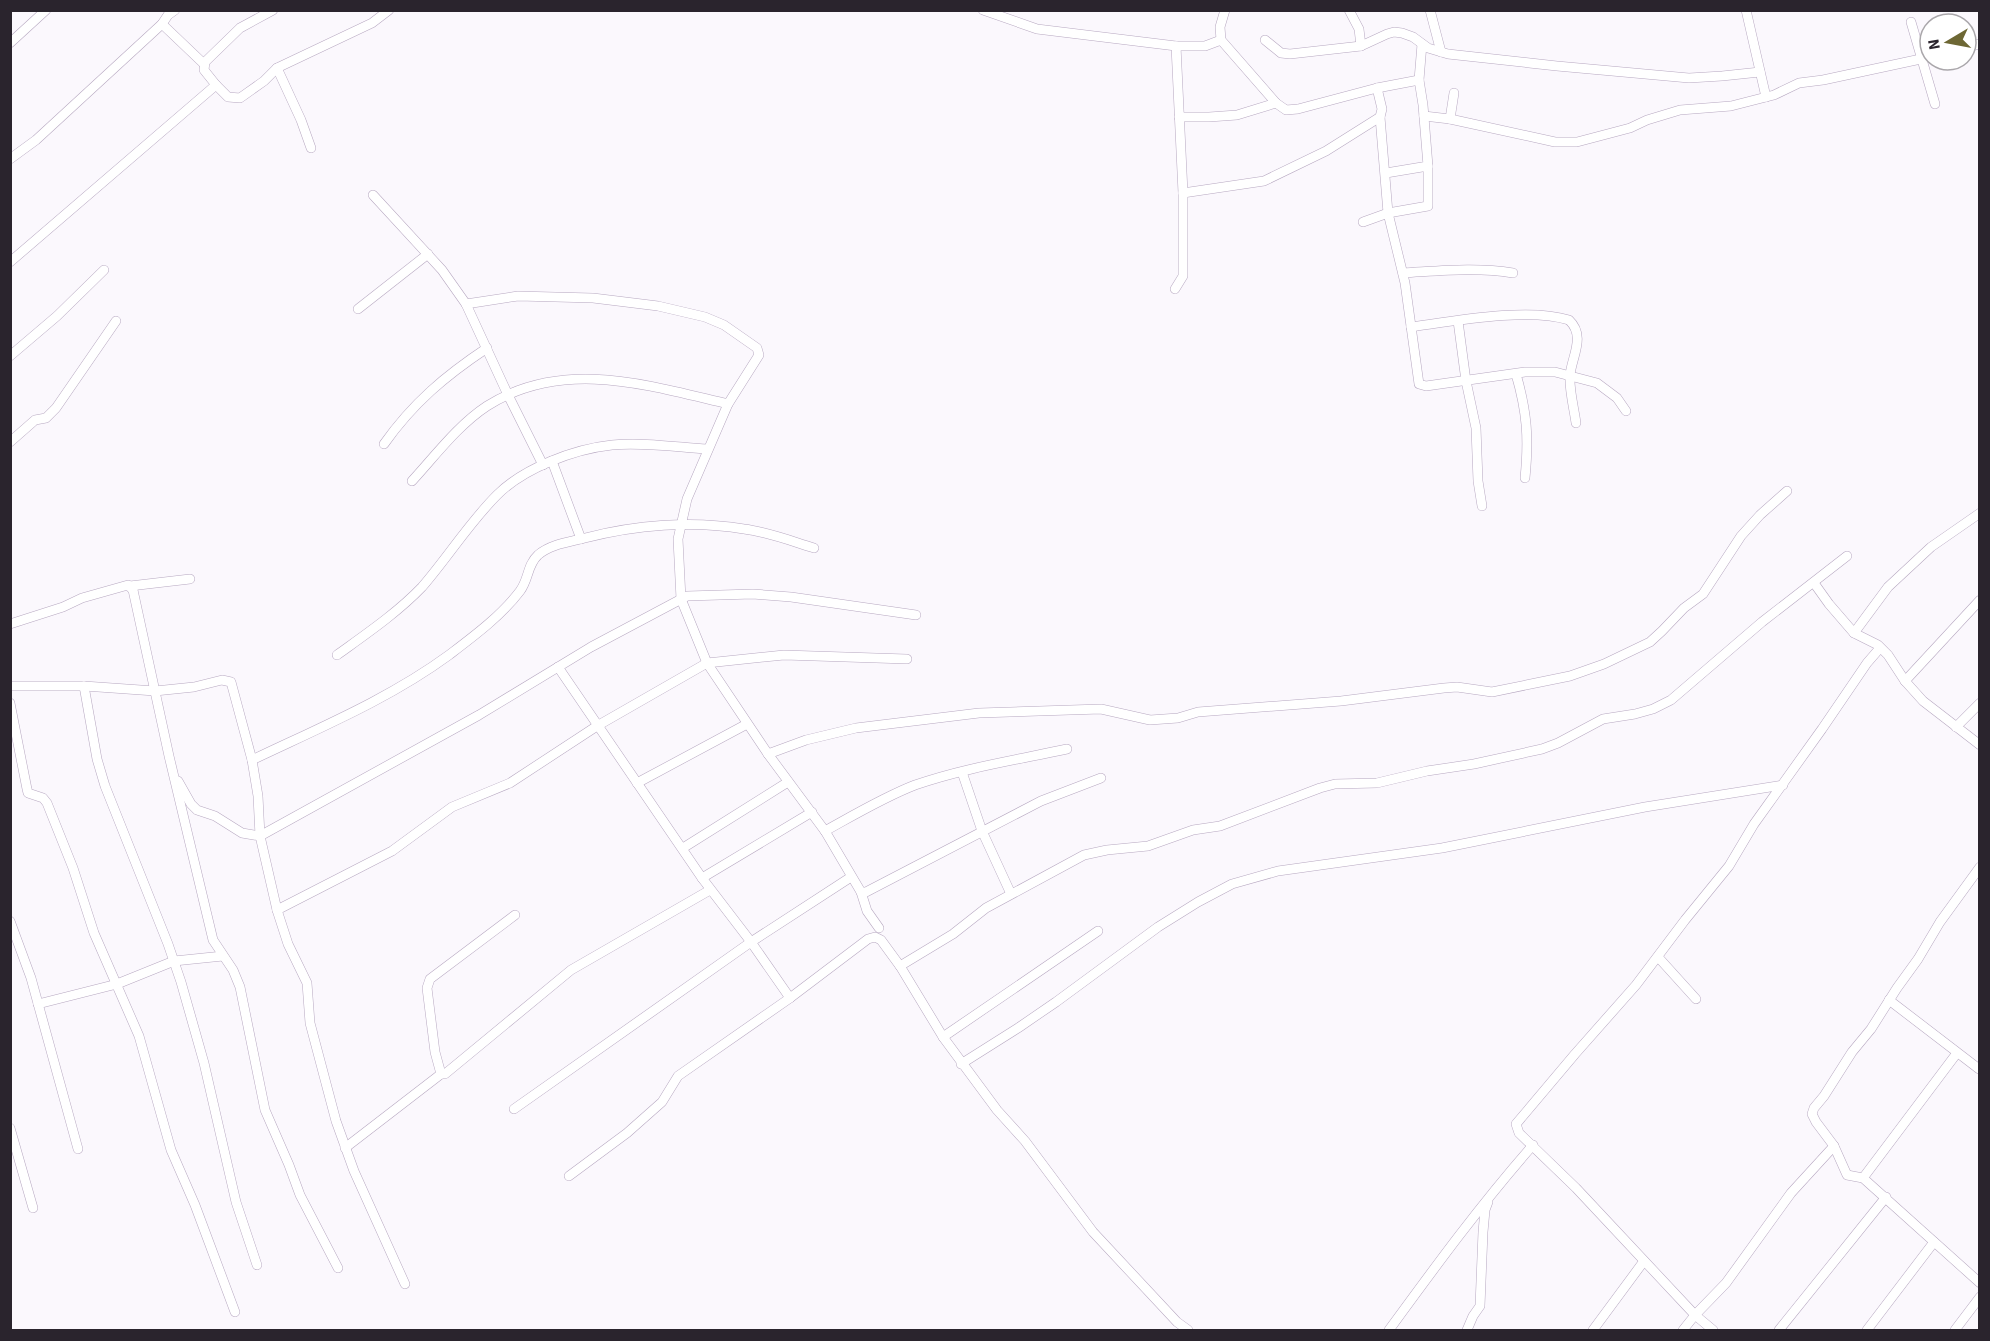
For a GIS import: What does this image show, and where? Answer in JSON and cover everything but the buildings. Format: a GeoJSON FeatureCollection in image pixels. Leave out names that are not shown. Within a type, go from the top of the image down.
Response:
{"type":"FeatureCollection","features":[{"type":"Feature","properties":{"kind":"street"},"geometry":{"type":"LineString","coordinates":[[10,43],[46,10]]}},
{"type":"Feature","properties":{"kind":"street"},"geometry":{"type":"LineString","coordinates":[[10,159],[36,140],[175,10]]}},
{"type":"Feature","properties":{"kind":"street"},"geometry":{"type":"LineString","coordinates":[[273,10],[240,28],[204,64],[204,70],[228,97],[240,98],[264,81],[277,68],[372,23],[389,10]]}},
{"type":"Feature","properties":{"kind":"street"},"geometry":{"type":"LineString","coordinates":[[983,10],[1037,29],[1176,46],[1205,46],[1221,40]]}},
{"type":"Feature","properties":{"kind":"street"},"geometry":{"type":"LineString","coordinates":[[1225,10],[1220,27],[1221,40],[1276,103],[1286,110],[1419,80]]}},
{"type":"Feature","properties":{"kind":"street"},"geometry":{"type":"LineString","coordinates":[[1349,10],[1359,29],[1361,46]]}},
{"type":"Feature","properties":{"kind":"street"},"geometry":{"type":"LineString","coordinates":[[1430,10],[1441,52]]}},
{"type":"Feature","properties":{"kind":"street"},"geometry":{"type":"LineString","coordinates":[[1746,10],[1766,97]]}},
{"type":"Feature","properties":{"kind":"street"},"geometry":{"type":"LineString","coordinates":[[1911,22],[1918,39]]}},
{"type":"Feature","properties":{"kind":"street"},"geometry":{"type":"LineString","coordinates":[[162,24],[204,64]]}},
{"type":"Feature","properties":{"kind":"street"},"geometry":{"type":"LineString","coordinates":[[1265,40],[1281,53],[1290,54],[1361,46],[1394,32],[1402,33],[1441,52],[1469,57],[1689,78],[1760,72]]}},
{"type":"Feature","properties":{"kind":"street"},"geometry":{"type":"LineString","coordinates":[[1363,222],[1389,213],[1428,206],[1428,166],[1419,80],[1422,44]]}},
{"type":"Feature","properties":{"kind":"street"},"geometry":{"type":"LineString","coordinates":[[1175,289],[1183,276],[1183,194],[1176,46]]}},
{"type":"Feature","properties":{"kind":"street"},"geometry":{"type":"LineString","coordinates":[[1424,116],[1450,119],[1555,142],[1577,142],[1630,129],[1647,120],[1680,110],[1731,106],[1766,97],[1799,83],[1918,60]]}},
{"type":"Feature","properties":{"kind":"street"},"geometry":{"type":"LineString","coordinates":[[277,68],[311,148]]}},
{"type":"Feature","properties":{"kind":"street"},"geometry":{"type":"LineString","coordinates":[[1929,72],[1935,104]]}},
{"type":"Feature","properties":{"kind":"street"},"geometry":{"type":"LineString","coordinates":[[10,262],[216,85]]}},
{"type":"Feature","properties":{"kind":"street"},"geometry":{"type":"LineString","coordinates":[[1377,88],[1382,109],[1380,117],[1389,213],[1403,273],[1418,380],[1421,385],[1540,371],[1555,372],[1598,383],[1617,398],[1626,411]]}},
{"type":"Feature","properties":{"kind":"street"},"geometry":{"type":"LineString","coordinates":[[1450,119],[1454,93]]}},
{"type":"Feature","properties":{"kind":"street"},"geometry":{"type":"LineString","coordinates":[[1179,117],[1237,115],[1276,103]]}},
{"type":"Feature","properties":{"kind":"street"},"geometry":{"type":"LineString","coordinates":[[1183,194],[1264,181],[1326,151],[1380,117]]}},
{"type":"Feature","properties":{"kind":"street"},"geometry":{"type":"LineString","coordinates":[[1386,173],[1428,166]]}},
{"type":"Feature","properties":{"kind":"street"},"geometry":{"type":"LineString","coordinates":[[373,195],[428,254],[466,304],[508,395],[548,463],[581,539]]}},
{"type":"Feature","properties":{"kind":"street"},"geometry":{"type":"LineString","coordinates":[[358,309],[428,254]]}},
{"type":"Feature","properties":{"kind":"street"},"geometry":{"type":"LineString","coordinates":[[1403,273],[1472,269],[1513,273]]}},
{"type":"Feature","properties":{"kind":"street"},"geometry":{"type":"LineString","coordinates":[[10,356],[57,316],[104,270]]}},
{"type":"Feature","properties":{"kind":"street"},"geometry":{"type":"LineString","coordinates":[[466,304],[518,296],[582,298],[658,306],[705,317],[741,335],[759,352],[728,404],[687,499],[678,548],[681,599],[707,663],[768,754],[825,831],[850,877],[861,892],[867,911],[879,928]]}},
{"type":"Feature","properties":{"kind":"street"},"geometry":{"type":"LineString","coordinates":[[1411,327],[1542,315],[1569,320],[1578,342],[1570,376],[1576,423]]}},
{"type":"Feature","properties":{"kind":"street"},"geometry":{"type":"LineString","coordinates":[[10,442],[35,420],[46,418],[56,408],[116,321]]}},
{"type":"Feature","properties":{"kind":"street"},"geometry":{"type":"LineString","coordinates":[[1458,321],[1466,381],[1476,428],[1478,481],[1482,506]]}},
{"type":"Feature","properties":{"kind":"street"},"geometry":{"type":"LineString","coordinates":[[384,444],[419,400],[455,369],[487,348]]}},
{"type":"Feature","properties":{"kind":"street"},"geometry":{"type":"LineString","coordinates":[[1516,374],[1525,404],[1527,440],[1525,478]]}},
{"type":"Feature","properties":{"kind":"street"},"geometry":{"type":"LineString","coordinates":[[412,481],[467,423],[486,407],[508,395],[535,385],[564,379],[608,379],[728,404]]}},
{"type":"Feature","properties":{"kind":"street"},"geometry":{"type":"LineString","coordinates":[[337,655],[377,627],[415,593],[498,494],[520,476],[548,463],[610,445],[707,449]]}},
{"type":"Feature","properties":{"kind":"street"},"geometry":{"type":"LineString","coordinates":[[768,754],[806,740],[856,728],[979,714],[1101,709],[1150,720],[1178,718],[1209,710],[1341,701],[1444,688],[1458,687],[1492,692],[1570,676],[1604,664],[1650,642],[1702,594],[1742,536],[1760,515],[1787,491]]}},
{"type":"Feature","properties":{"kind":"street"},"geometry":{"type":"LineString","coordinates":[[1854,633],[1888,587],[1931,547],[1980,513]]}},
{"type":"Feature","properties":{"kind":"street"},"geometry":{"type":"LineString","coordinates":[[252,760],[373,702],[447,656],[486,626],[519,592],[529,566],[537,556],[550,548],[618,531],[681,525],[744,528],[814,548]]}},
{"type":"Feature","properties":{"kind":"street"},"geometry":{"type":"LineString","coordinates":[[900,966],[953,934],[986,908],[1093,852],[1148,846],[1194,830],[1220,826],[1335,784],[1377,783],[1542,749],[1558,744],[1603,719],[1653,709],[1671,700],[1762,622],[1847,556]]}},
{"type":"Feature","properties":{"kind":"street"},"geometry":{"type":"LineString","coordinates":[[10,624],[90,595],[130,586],[190,579]]}},
{"type":"Feature","properties":{"kind":"street"},"geometry":{"type":"LineString","coordinates":[[1814,583],[1854,633],[1878,645],[1888,655],[1905,681],[1923,701],[1980,746]]}},
{"type":"Feature","properties":{"kind":"street"},"geometry":{"type":"LineString","coordinates":[[130,586],[133,590],[154,691],[213,940],[233,970],[240,987],[265,1110],[300,1195],[338,1268]]}},
{"type":"Feature","properties":{"kind":"street"},"geometry":{"type":"LineString","coordinates":[[173,774],[197,810],[215,816],[242,833],[260,836],[479,715],[591,647],[681,599],[693,595],[753,594],[791,597],[916,615]]}},
{"type":"Feature","properties":{"kind":"street"},"geometry":{"type":"LineString","coordinates":[[1905,681],[1980,600]]}},
{"type":"Feature","properties":{"kind":"street"},"geometry":{"type":"LineString","coordinates":[[1713,1330],[1695,1315],[1576,1188],[1517,1129],[1518,1121],[1636,985],[1729,866],[1754,824],[1867,663],[1880,648]]}},
{"type":"Feature","properties":{"kind":"street"},"geometry":{"type":"LineString","coordinates":[[277,910],[392,851],[452,807],[510,783],[597,726],[707,663],[784,656],[907,659]]}},
{"type":"Feature","properties":{"kind":"street"},"geometry":{"type":"LineString","coordinates":[[558,667],[710,890],[751,942],[790,998]]}},
{"type":"Feature","properties":{"kind":"street"},"geometry":{"type":"LineString","coordinates":[[10,686],[84,686],[154,691],[194,687],[222,680],[229,681],[232,685],[252,760],[258,796],[260,836],[277,910],[288,944],[307,983],[310,1023],[318,1058],[345,1148],[405,1284]]}},
{"type":"Feature","properties":{"kind":"street"},"geometry":{"type":"LineString","coordinates":[[84,686],[105,786],[174,961],[204,1063],[236,1202],[257,1265]]}},
{"type":"Feature","properties":{"kind":"street"},"geometry":{"type":"LineString","coordinates":[[10,703],[27,789],[31,795],[43,798],[47,803],[94,933],[139,1036],[173,1156],[195,1205],[235,1312]]}},
{"type":"Feature","properties":{"kind":"street"},"geometry":{"type":"LineString","coordinates":[[1956,727],[1980,703]]}},
{"type":"Feature","properties":{"kind":"street"},"geometry":{"type":"LineString","coordinates":[[637,783],[747,724]]}},
{"type":"Feature","properties":{"kind":"street"},"geometry":{"type":"LineString","coordinates":[[825,831],[913,786],[962,772],[1067,749]]}},
{"type":"Feature","properties":{"kind":"street"},"geometry":{"type":"LineString","coordinates":[[962,772],[982,831],[1011,894]]}},
{"type":"Feature","properties":{"kind":"street"},"geometry":{"type":"LineString","coordinates":[[861,892],[866,892],[1041,801],[1101,778]]}},
{"type":"Feature","properties":{"kind":"street"},"geometry":{"type":"LineString","coordinates":[[683,848],[789,782]]}},
{"type":"Feature","properties":{"kind":"street"},"geometry":{"type":"LineString","coordinates":[[961,1064],[1047,1009],[1158,927],[1198,902],[1240,881],[1278,871],[1442,848],[1645,807],[1783,785]]}},
{"type":"Feature","properties":{"kind":"street"},"geometry":{"type":"LineString","coordinates":[[702,878],[812,812]]}},
{"type":"Feature","properties":{"kind":"street"},"geometry":{"type":"LineString","coordinates":[[1980,867],[1940,922],[1918,959],[1812,1114],[1815,1122],[1834,1146],[1847,1175],[1863,1178],[1980,1283]]}},
{"type":"Feature","properties":{"kind":"street"},"geometry":{"type":"LineString","coordinates":[[514,1109],[751,942],[850,877]]}},
{"type":"Feature","properties":{"kind":"street"},"geometry":{"type":"LineString","coordinates":[[345,1148],[441,1074],[445,1074],[571,970],[710,890]]}},
{"type":"Feature","properties":{"kind":"street"},"geometry":{"type":"LineString","coordinates":[[441,1074],[435,1052],[428,983],[430,979],[515,915]]}},
{"type":"Feature","properties":{"kind":"street"},"geometry":{"type":"LineString","coordinates":[[10,921],[22,949],[78,1149]]}},
{"type":"Feature","properties":{"kind":"street"},"geometry":{"type":"LineString","coordinates":[[943,1037],[1098,931]]}},
{"type":"Feature","properties":{"kind":"street"},"geometry":{"type":"LineString","coordinates":[[569,1176],[627,1133],[662,1102],[678,1076],[876,937],[881,940],[900,966],[961,1064],[1025,1141],[1093,1232],[1177,1322],[1188,1330]]}},
{"type":"Feature","properties":{"kind":"street"},"geometry":{"type":"LineString","coordinates":[[38,1004],[117,984],[174,961],[223,956]]}},
{"type":"Feature","properties":{"kind":"street"},"geometry":{"type":"LineString","coordinates":[[1658,957],[1696,999]]}},
{"type":"Feature","properties":{"kind":"street"},"geometry":{"type":"LineString","coordinates":[[1889,1000],[1980,1069]]}},
{"type":"Feature","properties":{"kind":"street"},"geometry":{"type":"LineString","coordinates":[[1863,1178],[1957,1053]]}},
{"type":"Feature","properties":{"kind":"street"},"geometry":{"type":"LineString","coordinates":[[10,1128],[33,1208]]}},
{"type":"Feature","properties":{"kind":"street"},"geometry":{"type":"LineString","coordinates":[[1389,1330],[1492,1191],[1533,1145]]}},
{"type":"Feature","properties":{"kind":"street"},"geometry":{"type":"LineString","coordinates":[[1683,1330],[1726,1283],[1791,1192],[1834,1146]]}},
{"type":"Feature","properties":{"kind":"street"},"geometry":{"type":"LineString","coordinates":[[1467,1330],[1480,1306],[1485,1210],[1492,1191]]}},
{"type":"Feature","properties":{"kind":"street"},"geometry":{"type":"LineString","coordinates":[[1779,1330],[1886,1197]]}},
{"type":"Feature","properties":{"kind":"street"},"geometry":{"type":"LineString","coordinates":[[1867,1330],[1934,1242]]}},
{"type":"Feature","properties":{"kind":"street"},"geometry":{"type":"LineString","coordinates":[[1593,1330],[1644,1261]]}},
{"type":"Feature","properties":{"kind":"street"},"geometry":{"type":"LineString","coordinates":[[1955,1330],[1980,1297]]}}]}
